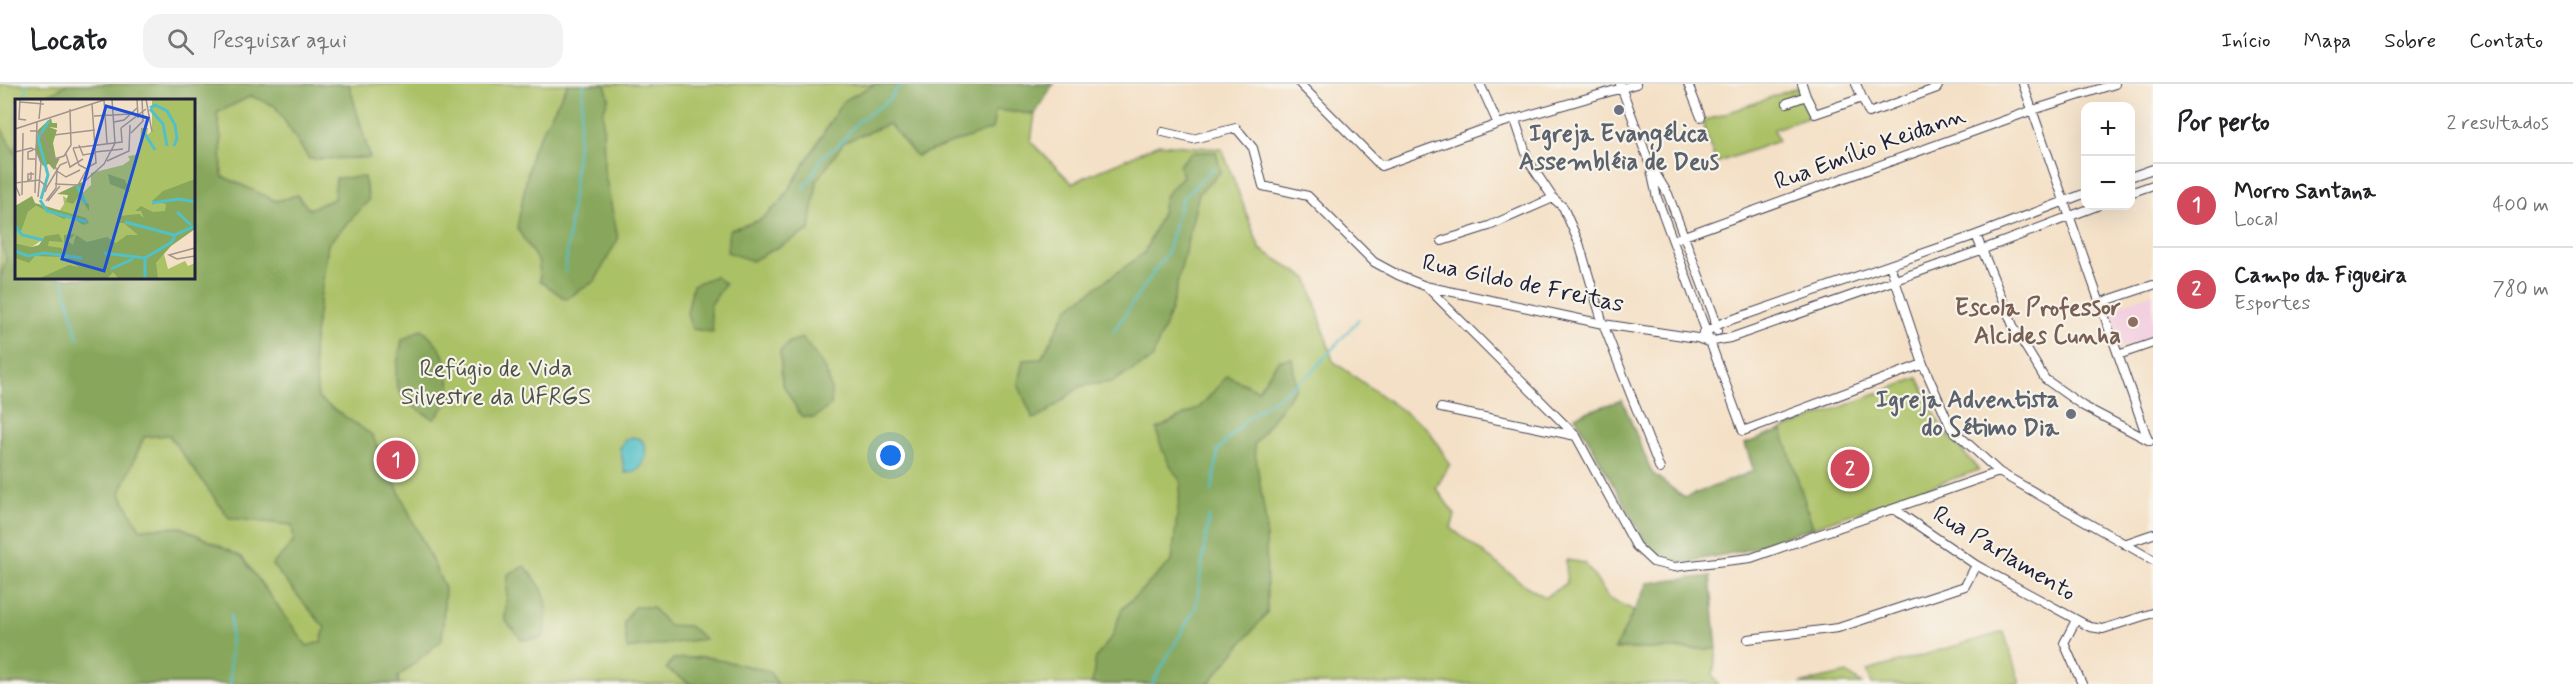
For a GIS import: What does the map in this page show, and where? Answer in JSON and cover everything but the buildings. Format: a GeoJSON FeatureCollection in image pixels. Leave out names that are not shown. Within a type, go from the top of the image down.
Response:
{"type":"FeatureCollection","features":[{"type":"Feature","properties":{"kind":"street"},"geometry":{"type":"LineString","coordinates":[[1300,84],[1381,166],[1498,124],[1621,86],[1636,84]]}},
{"type":"Feature","properties":{"kind":"street"},"geometry":{"type":"LineString","coordinates":[[1480,84],[1498,124]]}},
{"type":"Feature","properties":{"kind":"street"},"geometry":{"type":"LineString","coordinates":[[1688,84],[1701,117]]}},
{"type":"Feature","properties":{"kind":"street"},"geometry":{"type":"LineString","coordinates":[[1802,84],[1815,114],[1862,98]]}},
{"type":"Feature","properties":{"kind":"street"},"geometry":{"type":"LineString","coordinates":[[1856,84],[1866,111],[1871,113],[1936,88],[1939,84]]}},
{"type":"Feature","properties":{"kind":"street"},"geometry":{"type":"LineString","coordinates":[[2023,84],[2118,355],[2151,441]]}},
{"type":"Feature","properties":{"kind":"street","name":"Rua Emílio Keidann"},"geometry":{"type":"LineString","coordinates":[[1673,240],[2033,110],[2111,85]]}},
{"type":"Feature","properties":{"kind":"street"},"geometry":{"type":"LineString","coordinates":[[1621,86],[1650,165],[1657,198],[1705,331],[1713,341]]}},
{"type":"Feature","properties":{"kind":"street"},"geometry":{"type":"LineString","coordinates":[[1787,103],[1806,96]]}},
{"type":"Feature","properties":{"kind":"street"},"geometry":{"type":"LineString","coordinates":[[1515,120],[1530,162],[1553,198],[1563,207],[1580,243],[1603,324],[1660,469]]}},
{"type":"Feature","properties":{"kind":"street","name":"Rua Gildo de Freitas"},"geometry":{"type":"LineString","coordinates":[[1163,132],[1193,139],[1236,128],[1252,148],[1263,186],[1308,196],[1374,262],[1425,286],[1603,324],[1713,341]]}},
{"type":"Feature","properties":{"kind":"street"},"geometry":{"type":"LineString","coordinates":[[1650,165],[1668,194],[1716,326],[1714,351],[1743,431],[1923,363]]}},
{"type":"Feature","properties":{"kind":"street"},"geometry":{"type":"LineString","coordinates":[[2135,175],[2153,169]]}},
{"type":"Feature","properties":{"kind":"street"},"geometry":{"type":"LineString","coordinates":[[2135,191],[2153,184]]}},
{"type":"Feature","properties":{"kind":"street"},"geometry":{"type":"LineString","coordinates":[[1697,338],[1716,326],[1976,235],[2081,194]]}},
{"type":"Feature","properties":{"kind":"street"},"geometry":{"type":"LineString","coordinates":[[1442,241],[1489,226],[1553,198]]}},
{"type":"Feature","properties":{"kind":"street"},"geometry":{"type":"LineString","coordinates":[[1713,341],[1805,312],[2086,210]]}},
{"type":"Feature","properties":{"kind":"street"},"geometry":{"type":"LineString","coordinates":[[1976,235],[2014,328],[2045,379],[2083,406],[2151,441]]}},
{"type":"Feature","properties":{"kind":"street"},"geometry":{"type":"LineString","coordinates":[[1890,265],[1923,363],[1951,428],[1999,472],[2153,560]]}},
{"type":"Feature","properties":{"kind":"street"},"geometry":{"type":"LineString","coordinates":[[2100,303],[2153,285]]}},
{"type":"Feature","properties":{"kind":"street"},"geometry":{"type":"LineString","coordinates":[[1425,286],[1576,436],[1636,546],[1653,561],[1674,567],[1751,558],[1999,472]]}},
{"type":"Feature","properties":{"kind":"street"},"geometry":{"type":"LineString","coordinates":[[1798,297],[1805,312]]}},
{"type":"Feature","properties":{"kind":"street"},"geometry":{"type":"LineString","coordinates":[[2118,355],[2153,343]]}},
{"type":"Feature","properties":{"kind":"street"},"geometry":{"type":"LineString","coordinates":[[1441,408],[1576,436]]}},
{"type":"Feature","properties":{"kind":"street","name":"Rua Parlamento"},"geometry":{"type":"LineString","coordinates":[[1894,509],[1976,565],[2097,630],[2153,613]]}},
{"type":"Feature","properties":{"kind":"street"},"geometry":{"type":"LineString","coordinates":[[2124,544],[2153,534]]}},
{"type":"Feature","properties":{"kind":"street"},"geometry":{"type":"LineString","coordinates":[[1748,639],[1838,628],[1965,586],[1976,565]]}},
{"type":"Feature","properties":{"kind":"street"},"geometry":{"type":"LineString","coordinates":[[2076,620],[2064,643],[2082,684]]}},
{"type":"Feature","properties":{"kind":"shaded area","name":"Escola Professor Alcides Cunha"},"geometry":{"type":"Polygon","coordinates":[[[2153,293],[2153,336],[2122,347],[2109,309],[2153,293]]]}},
{"type":"Feature","properties":{"kind":"green space","name":"Refúgio de Vida Silvestre da UFRGS"},"geometry":{"type":"Polygon","coordinates":[[[0,84],[875,84],[996,110],[1035,114],[1031,142],[1072,183],[1159,144],[1222,149],[1260,249],[1308,279],[1333,361],[1428,429],[1450,464],[1436,488],[1455,515],[1451,528],[1526,586],[1545,597],[1567,583],[1566,560],[1585,563],[1609,599],[1634,610],[1615,649],[1717,649],[1713,675],[1718,684],[0,684],[0,84]]]}},
{"type":"Feature","properties":{"kind":"green space"},"geometry":{"type":"Polygon","coordinates":[[[68,84],[349,84],[370,158],[309,159],[275,106],[251,96],[217,113],[221,137],[222,176],[276,201],[297,195],[309,209],[334,199],[336,178],[364,177],[369,200],[328,244],[313,349],[318,398],[372,435],[445,588],[442,640],[398,677],[399,684],[0,684],[0,279],[6,259],[0,238],[1,128],[15,153],[15,279],[195,279],[195,99],[47,99],[47,95],[68,84]],[[169,435],[144,437],[120,493],[140,529],[181,527],[242,557],[307,646],[321,642],[325,628],[272,565],[294,541],[292,525],[229,518],[169,435]]]}},
{"type":"Feature","properties":{"kind":"green space"},"geometry":{"type":"Polygon","coordinates":[[[568,84],[605,84],[609,98],[603,111],[604,170],[618,239],[595,281],[566,299],[540,281],[539,263],[517,228],[532,150],[568,84]]]}},
{"type":"Feature","properties":{"kind":"green space"},"geometry":{"type":"Polygon","coordinates":[[[875,84],[1053,84],[1035,114],[996,110],[992,129],[916,156],[889,124],[844,142],[817,181],[810,230],[752,261],[727,252],[729,230],[760,220],[781,202],[843,101],[875,84]]]}},
{"type":"Feature","properties":{"kind":"green space"},"geometry":{"type":"Polygon","coordinates":[[[1799,87],[1810,117],[1774,129],[1778,141],[1716,163],[1702,122],[1799,87]]]}},
{"type":"Feature","properties":{"kind":"green space"},"geometry":{"type":"Polygon","coordinates":[[[1192,152],[1216,152],[1221,172],[1199,193],[1171,310],[1152,359],[1112,382],[1081,386],[1043,415],[1033,419],[1018,384],[1023,360],[1041,359],[1068,308],[1144,253],[1162,213],[1165,196],[1183,176],[1179,165],[1192,152]]]}},
{"type":"Feature","properties":{"kind":"green space"},"geometry":{"type":"Polygon","coordinates":[[[715,276],[725,284],[710,306],[713,332],[692,329],[687,314],[693,285],[715,276]]]}},
{"type":"Feature","properties":{"kind":"green space"},"geometry":{"type":"Polygon","coordinates":[[[422,329],[442,352],[452,398],[434,419],[402,396],[396,379],[402,340],[422,329]]]}},
{"type":"Feature","properties":{"kind":"green space"},"geometry":{"type":"Polygon","coordinates":[[[802,338],[820,361],[830,385],[831,405],[814,418],[801,416],[782,383],[780,351],[790,342],[802,338]]]}},
{"type":"Feature","properties":{"kind":"green space"},"geometry":{"type":"Polygon","coordinates":[[[1292,358],[1296,387],[1254,445],[1266,523],[1267,613],[1208,684],[1092,684],[1096,657],[1112,637],[1122,609],[1172,561],[1181,482],[1160,444],[1157,429],[1200,407],[1227,376],[1258,390],[1278,361],[1292,358]]]}},
{"type":"Feature","properties":{"kind":"green space"},"geometry":{"type":"Polygon","coordinates":[[[1918,378],[1942,428],[1979,470],[1747,550],[1650,549],[1575,416],[1622,400],[1652,473],[1685,498],[1754,471],[1745,444],[1918,378]]]}},
{"type":"Feature","properties":{"kind":"green space"},"geometry":{"type":"Polygon","coordinates":[[[1622,400],[1652,473],[1684,498],[1754,471],[1745,444],[1782,430],[1813,527],[1747,550],[1677,564],[1650,549],[1575,416],[1622,400]]]}},
{"type":"Feature","properties":{"kind":"green space"},"geometry":{"type":"Polygon","coordinates":[[[525,566],[546,599],[547,615],[543,638],[522,640],[505,620],[508,574],[525,566]]]}},
{"type":"Feature","properties":{"kind":"green space"},"geometry":{"type":"Polygon","coordinates":[[[1710,576],[1717,649],[1615,649],[1648,583],[1710,576]]]}},
{"type":"Feature","properties":{"kind":"green space"},"geometry":{"type":"Polygon","coordinates":[[[634,607],[652,607],[668,625],[689,626],[705,639],[627,649],[624,622],[634,607]]]}},
{"type":"Feature","properties":{"kind":"green space"},"geometry":{"type":"Polygon","coordinates":[[[2004,632],[2020,684],[1872,684],[1867,671],[2004,632]]]}},
{"type":"Feature","properties":{"kind":"green space"},"geometry":{"type":"Polygon","coordinates":[[[707,657],[769,671],[778,684],[691,684],[666,669],[673,659],[707,657]]]}},
{"type":"Feature","properties":{"kind":"green space"},"geometry":{"type":"Polygon","coordinates":[[[1847,673],[1862,684],[1799,684],[1847,673]]]}},
{"type":"Feature","properties":{"kind":"water"},"geometry":{"type":"Polygon","coordinates":[[[632,437],[641,439],[644,445],[644,462],[637,470],[625,473],[620,448],[625,440],[632,437]]]}},
{"type":"Feature","properties":{"kind":"waterway"},"geometry":{"type":"LineString","coordinates":[[25,99],[27,84]]}},
{"type":"Feature","properties":{"kind":"waterway"},"geometry":{"type":"LineString","coordinates":[[565,273],[584,84]]}},
{"type":"Feature","properties":{"kind":"waterway"},"geometry":{"type":"LineString","coordinates":[[804,190],[823,156],[840,144],[857,122],[889,100],[897,88],[903,84]]}},
{"type":"Feature","properties":{"kind":"waterway"},"geometry":{"type":"LineString","coordinates":[[1113,332],[1167,253],[1182,199],[1213,168]]}},
{"type":"Feature","properties":{"kind":"waterway"},"geometry":{"type":"LineString","coordinates":[[63,279],[78,339]]}},
{"type":"Feature","properties":{"kind":"waterway"},"geometry":{"type":"LineString","coordinates":[[1212,491],[1218,450],[1248,418],[1311,373],[1359,319]]}},
{"type":"Feature","properties":{"kind":"waterway"},"geometry":{"type":"LineString","coordinates":[[1152,684],[1196,607],[1209,516]]}},
{"type":"Feature","properties":{"kind":"waterway"},"geometry":{"type":"LineString","coordinates":[[230,684],[231,614]]}},
{"type":"Feature","properties":{"kind":"place","name":"Igreja Evangélica Assembléia de Deus"},"geometry":{"type":"Point","coordinates":[1619,110]}},
{"type":"Feature","properties":{"kind":"place","name":"Escola Professor Alcides Cunha"},"geometry":{"type":"Point","coordinates":[2133,322]}},
{"type":"Feature","properties":{"kind":"place","name":"Igreja Adventista do Sétimo Dia"},"geometry":{"type":"Point","coordinates":[2071,414]}},
{"type":"Feature","properties":{"kind":"place","name":"Morro Santana"},"geometry":{"type":"Point","coordinates":[396,460]}},
{"type":"Feature","properties":{"kind":"place","name":"Campo da Figueira"},"geometry":{"type":"Point","coordinates":[1850,469]}}]}
